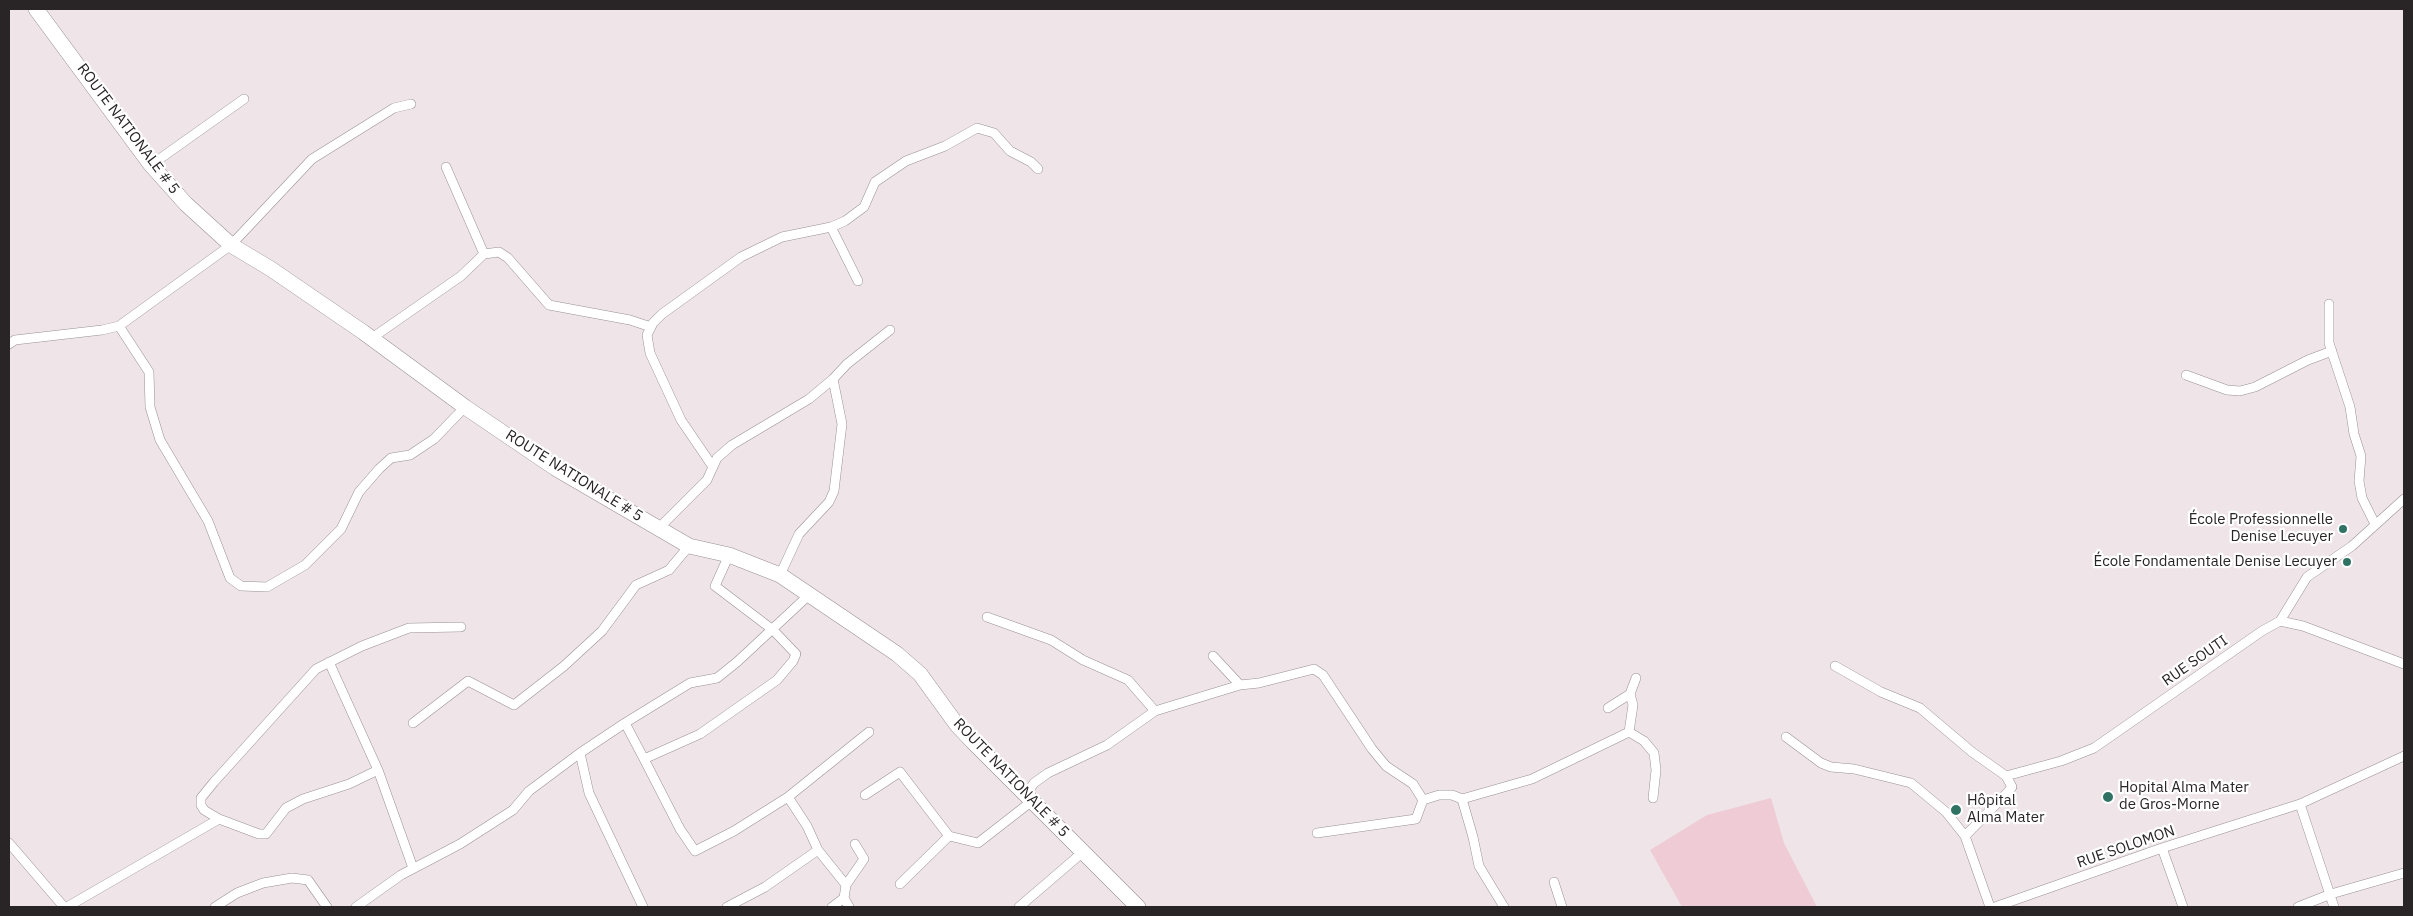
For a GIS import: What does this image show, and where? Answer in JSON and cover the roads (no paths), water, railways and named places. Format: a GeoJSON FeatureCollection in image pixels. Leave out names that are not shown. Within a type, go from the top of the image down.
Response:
{"type":"FeatureCollection","features":[{"type":"Feature","properties":{"kind":"main road","name":"ROUTE NATIONALE # 5"},"geometry":{"type":"LineString","coordinates":[[36,9],[151,165],[186,204],[231,245],[271,269],[372,338],[465,407],[555,468],[689,546],[729,555],[780,575],[897,654],[920,674],[957,725],[1138,907]]}},
{"type":"Feature","properties":{"kind":"street"},"geometry":{"type":"LineString","coordinates":[[151,165],[244,99]]}},
{"type":"Feature","properties":{"kind":"street"},"geometry":{"type":"LineString","coordinates":[[9,344],[15,340],[102,330],[119,326],[231,245],[312,159],[394,108],[411,104]]}},
{"type":"Feature","properties":{"kind":"street"},"geometry":{"type":"LineString","coordinates":[[713,467],[681,420],[648,346],[647,335],[662,314],[741,257],[782,236],[832,227],[845,221],[864,207],[875,182],[906,161],[945,146],[977,128],[994,133],[1010,151],[1032,162],[1038,169]]}},
{"type":"Feature","properties":{"kind":"street"},"geometry":{"type":"LineString","coordinates":[[446,167],[484,254]]}},
{"type":"Feature","properties":{"kind":"street"},"geometry":{"type":"LineString","coordinates":[[832,227],[858,281]]}},
{"type":"Feature","properties":{"kind":"street"},"geometry":{"type":"LineString","coordinates":[[372,338],[461,276],[484,254],[498,252],[508,258],[549,305],[613,317],[651,328]]}},
{"type":"Feature","properties":{"kind":"street"},"geometry":{"type":"LineString","coordinates":[[2329,304],[2329,343],[2350,407],[2354,434],[2361,456],[2358,481],[2362,498],[2375,524]]}},
{"type":"Feature","properties":{"kind":"street"},"geometry":{"type":"LineString","coordinates":[[119,326],[149,372],[150,407],[160,440],[189,485],[208,521],[230,578],[241,586],[267,586],[305,565],[342,529],[359,492],[379,469],[391,458],[410,455],[434,439],[465,407]]}},
{"type":"Feature","properties":{"kind":"street"},"geometry":{"type":"LineString","coordinates":[[659,528],[707,480],[717,458],[732,445],[809,399],[833,379],[847,364],[890,330]]}},
{"type":"Feature","properties":{"kind":"street"},"geometry":{"type":"LineString","coordinates":[[2186,375],[2227,390],[2240,391],[2255,387],[2315,357],[2332,351]]}},
{"type":"Feature","properties":{"kind":"street"},"geometry":{"type":"LineString","coordinates":[[780,575],[799,534],[829,502],[834,491],[842,424],[833,379]]}},
{"type":"Feature","properties":{"kind":"street"},"geometry":{"type":"LineString","coordinates":[[2404,499],[2352,546],[2307,577],[2280,621],[2303,626],[2404,664]]}},
{"type":"Feature","properties":{"kind":"street"},"geometry":{"type":"LineString","coordinates":[[413,723],[468,681],[514,705],[564,666],[602,631],[636,585],[669,570],[689,546]]}},
{"type":"Feature","properties":{"kind":"street"},"geometry":{"type":"LineString","coordinates":[[644,759],[700,734],[777,680],[793,661],[796,654],[773,630],[715,586],[729,555]]}},
{"type":"Feature","properties":{"kind":"street"},"geometry":{"type":"LineString","coordinates":[[356,907],[413,868],[460,844],[513,810],[529,790],[580,753],[625,724],[690,683],[717,678],[773,630],[810,594]]}},
{"type":"Feature","properties":{"kind":"street"},"geometry":{"type":"LineString","coordinates":[[986,617],[1051,640],[1083,660],[1128,680],[1155,711]]}},
{"type":"Feature","properties":{"kind":"street","name":"RUE SOUTI"},"geometry":{"type":"LineString","coordinates":[[2006,776],[2061,761],[2094,748],[2262,631],[2280,621]]}},
{"type":"Feature","properties":{"kind":"street"},"geometry":{"type":"LineString","coordinates":[[378,770],[349,784],[303,799],[286,808],[266,834],[260,834],[219,819],[204,810],[201,805],[201,798],[316,669],[362,646],[409,628],[461,627]]}},
{"type":"Feature","properties":{"kind":"street"},"geometry":{"type":"LineString","coordinates":[[1214,656],[1240,685]]}},
{"type":"Feature","properties":{"kind":"street"},"geometry":{"type":"LineString","coordinates":[[329,662],[378,770],[413,868]]}},
{"type":"Feature","properties":{"kind":"street"},"geometry":{"type":"LineString","coordinates":[[1835,666],[1881,692],[1920,708],[1972,752],[2006,776],[2012,787],[1989,814],[1966,836]]}},
{"type":"Feature","properties":{"kind":"street"},"geometry":{"type":"LineString","coordinates":[[865,794],[900,772],[949,836],[978,843],[1029,798],[1034,783],[1048,773],[1107,744],[1155,711],[1240,685],[1259,683],[1314,669],[1323,676],[1372,749],[1386,766],[1413,784],[1423,800]]}},
{"type":"Feature","properties":{"kind":"street"},"geometry":{"type":"LineString","coordinates":[[1629,732],[1633,705],[1630,694],[1636,678]]}},
{"type":"Feature","properties":{"kind":"street"},"geometry":{"type":"LineString","coordinates":[[1608,708],[1630,694]]}},
{"type":"Feature","properties":{"kind":"street"},"geometry":{"type":"LineString","coordinates":[[625,724],[680,829],[695,851],[734,831],[788,797],[869,732]]}},
{"type":"Feature","properties":{"kind":"street"},"geometry":{"type":"LineString","coordinates":[[1423,800],[1438,795],[1452,795],[1462,800],[1532,779],[1629,732]]}},
{"type":"Feature","properties":{"kind":"street"},"geometry":{"type":"LineString","coordinates":[[1629,732],[1644,741],[1654,753],[1656,770],[1653,798]]}},
{"type":"Feature","properties":{"kind":"street"},"geometry":{"type":"LineString","coordinates":[[1786,737],[1821,763],[1831,767],[1854,769],[1911,783],[1946,812],[1966,836],[1990,907]]}},
{"type":"Feature","properties":{"kind":"street"},"geometry":{"type":"LineString","coordinates":[[580,753],[589,793],[643,907]]}},
{"type":"Feature","properties":{"kind":"street","name":"RUE SOLOMON"},"geometry":{"type":"LineString","coordinates":[[1995,907],[2162,848],[2300,804],[2404,756]]}},
{"type":"Feature","properties":{"kind":"street"},"geometry":{"type":"LineString","coordinates":[[788,797],[807,826],[818,850],[846,884]]}},
{"type":"Feature","properties":{"kind":"street"},"geometry":{"type":"LineString","coordinates":[[1316,833],[1416,818],[1423,800]]}},
{"type":"Feature","properties":{"kind":"street"},"geometry":{"type":"LineString","coordinates":[[1462,800],[1479,866],[1504,907]]}},
{"type":"Feature","properties":{"kind":"street"},"geometry":{"type":"LineString","coordinates":[[2300,804],[2334,907]]}},
{"type":"Feature","properties":{"kind":"street"},"geometry":{"type":"LineString","coordinates":[[9,843],[65,907],[219,819]]}},
{"type":"Feature","properties":{"kind":"street"},"geometry":{"type":"LineString","coordinates":[[900,884],[949,836]]}},
{"type":"Feature","properties":{"kind":"street"},"geometry":{"type":"LineString","coordinates":[[849,907],[844,898],[846,884],[864,859],[855,844]]}},
{"type":"Feature","properties":{"kind":"street"},"geometry":{"type":"LineString","coordinates":[[2162,848],[2183,907]]}},
{"type":"Feature","properties":{"kind":"street"},"geometry":{"type":"LineString","coordinates":[[727,907],[765,887],[818,850]]}},
{"type":"Feature","properties":{"kind":"street"},"geometry":{"type":"LineString","coordinates":[[1020,907],[1083,852]]}},
{"type":"Feature","properties":{"kind":"street"},"geometry":{"type":"LineString","coordinates":[[2298,907],[2331,894],[2404,873]]}},
{"type":"Feature","properties":{"kind":"street"},"geometry":{"type":"LineString","coordinates":[[215,907],[237,893],[263,883],[292,878],[308,880],[328,907]]}},
{"type":"Feature","properties":{"kind":"street"},"geometry":{"type":"LineString","coordinates":[[1554,882],[1562,907]]}},
{"type":"Feature","properties":{"kind":"street"},"geometry":{"type":"LineString","coordinates":[[832,907],[844,898]]}},
{"type":"Feature","properties":{"kind":"place","name":"École Professionnelle Denise Lecuyer"},"geometry":{"type":"Point","coordinates":[2343,529]}},
{"type":"Feature","properties":{"kind":"place","name":"École Fondamentale Denise Lecuyer"},"geometry":{"type":"Point","coordinates":[2347,562]}},
{"type":"Feature","properties":{"kind":"place","name":"Hopital Alma Mater de Gros-Morne"},"geometry":{"type":"Point","coordinates":[2108,797]}},
{"type":"Feature","properties":{"kind":"place","name":"Hôpital Alma Mater"},"geometry":{"type":"Point","coordinates":[1956,810]}}]}
